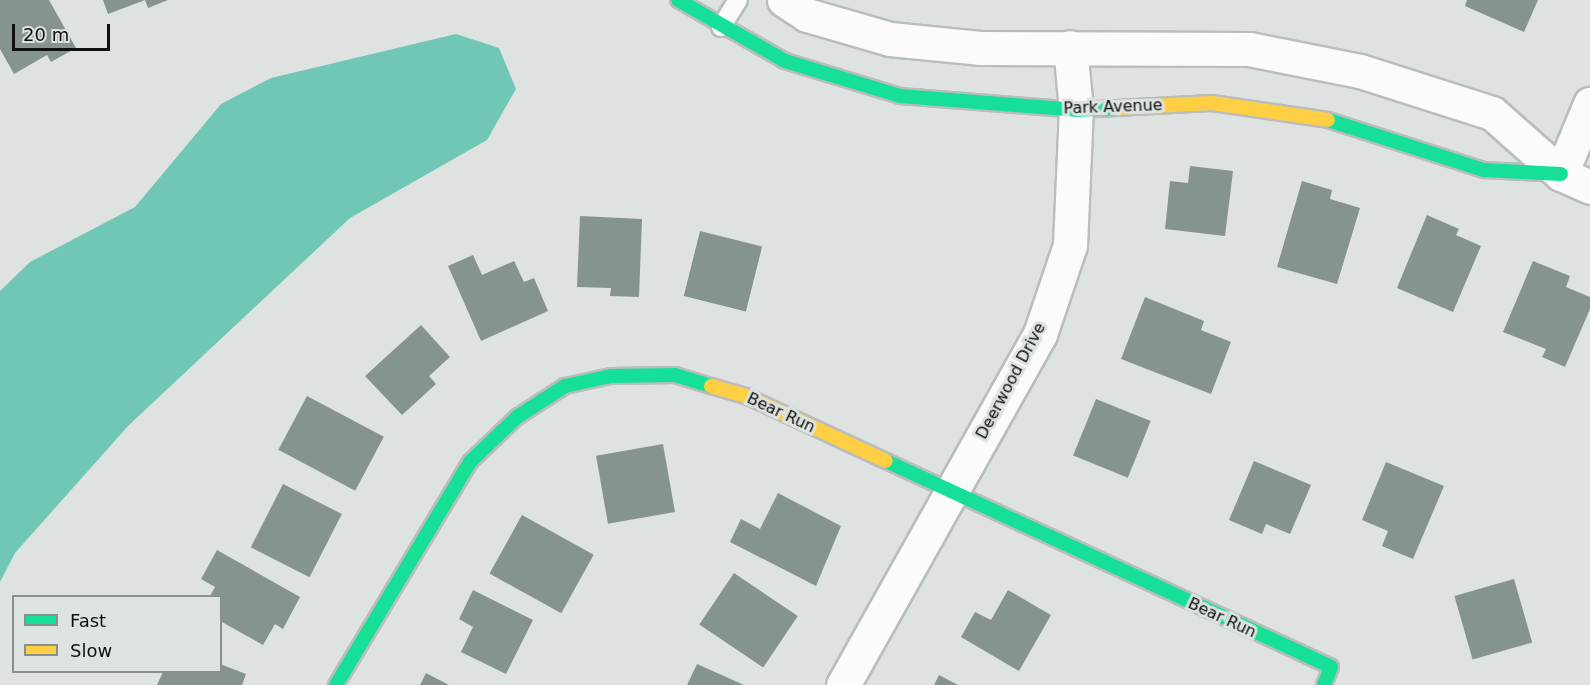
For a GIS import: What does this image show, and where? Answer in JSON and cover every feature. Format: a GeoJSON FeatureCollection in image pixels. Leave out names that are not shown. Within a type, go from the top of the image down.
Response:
{"type":"FeatureCollection","features":[{"type":"Feature","properties":{"kind":"street","name":"Park Avenue"},"geometry":{"type":"LineString","coordinates":[[678,0],[721,27],[785,61],[900,96],[1076,110],[1223,104],[1320,117],[1484,170],[1561,174]]}},
{"type":"Feature","properties":{"kind":"street","name":"Park Avenue"},"geometry":{"type":"LineString","coordinates":[[784,0],[807,15],[890,39],[980,48],[1249,48],[1360,71],[1492,113],[1561,174],[1590,187]]}},
{"type":"Feature","properties":{"kind":"street","name":"Deerwood Drive"},"geometry":{"type":"LineString","coordinates":[[843,685],[1040,334],[1070,245],[1076,110],[1070,47]]}},
{"type":"Feature","properties":{"kind":"street"},"geometry":{"type":"LineString","coordinates":[[1561,174],[1590,104]]}},
{"type":"Feature","properties":{"kind":"street","name":"Bear Run"},"geometry":{"type":"LineString","coordinates":[[336,685],[470,462],[517,417],[565,386],[611,376],[675,375],[746,396],[950,493],[1331,668],[1324,685]]}},
{"type":"Feature","properties":{"kind":"lane"},"geometry":{"type":"LineString","coordinates":[[721,27],[738,0]]}},
{"type":"Feature","properties":{"kind":"shaded area"},"geometry":{"type":"Polygon","coordinates":[[[456,34],[499,48],[516,89],[487,140],[350,218],[128,426],[15,553],[0,582],[0,291],[30,262],[135,207],[221,104],[271,78],[456,34]]]}},
{"type":"Feature","properties":{"kind":"building"},"geometry":{"type":"Polygon","coordinates":[[[0,0],[49,0],[76,48],[51,62],[47,55],[14,74],[0,49],[0,0]]]}},
{"type":"Feature","properties":{"kind":"building"},"geometry":{"type":"Polygon","coordinates":[[[103,0],[145,0],[108,14],[103,0]]]}},
{"type":"Feature","properties":{"kind":"building"},"geometry":{"type":"Polygon","coordinates":[[[145,0],[168,0],[148,8],[145,0]]]}},
{"type":"Feature","properties":{"kind":"building"},"geometry":{"type":"Polygon","coordinates":[[[1467,0],[1538,0],[1524,32],[1465,6],[1467,0]]]}},
{"type":"Feature","properties":{"kind":"building"},"geometry":{"type":"Polygon","coordinates":[[[1190,166],[1233,171],[1225,236],[1165,229],[1170,181],[1188,183],[1190,166]]]}},
{"type":"Feature","properties":{"kind":"building"},"geometry":{"type":"Polygon","coordinates":[[[1302,181],[1332,190],[1330,199],[1360,208],[1337,284],[1277,267],[1302,181]]]}},
{"type":"Feature","properties":{"kind":"building"},"geometry":{"type":"Polygon","coordinates":[[[1427,215],[1459,229],[1456,235],[1481,246],[1453,312],[1397,288],[1427,215]]]}},
{"type":"Feature","properties":{"kind":"building"},"geometry":{"type":"Polygon","coordinates":[[[580,216],[642,219],[639,297],[610,296],[611,288],[577,287],[580,216]]]}},
{"type":"Feature","properties":{"kind":"building"},"geometry":{"type":"Polygon","coordinates":[[[700,231],[762,246],[746,311],[684,296],[700,231]]]}},
{"type":"Feature","properties":{"kind":"building"},"geometry":{"type":"Polygon","coordinates":[[[473,255],[482,275],[514,261],[524,282],[534,278],[548,311],[481,341],[448,266],[473,255]]]}},
{"type":"Feature","properties":{"kind":"building"},"geometry":{"type":"Polygon","coordinates":[[[1533,261],[1570,276],[1566,287],[1590,297],[1590,309],[1565,367],[1542,357],[1546,349],[1503,332],[1533,261]]]}},
{"type":"Feature","properties":{"kind":"building"},"geometry":{"type":"Polygon","coordinates":[[[1145,297],[1204,321],[1201,330],[1231,342],[1211,394],[1121,359],[1145,297]]]}},
{"type":"Feature","properties":{"kind":"building"},"geometry":{"type":"Polygon","coordinates":[[[421,325],[450,357],[429,376],[436,384],[402,415],[365,376],[421,325]]]}},
{"type":"Feature","properties":{"kind":"building"},"geometry":{"type":"Polygon","coordinates":[[[307,396],[384,437],[355,491],[278,450],[307,396]]]}},
{"type":"Feature","properties":{"kind":"building"},"geometry":{"type":"Polygon","coordinates":[[[1096,399],[1151,421],[1128,478],[1073,456],[1096,399]]]}},
{"type":"Feature","properties":{"kind":"building"},"geometry":{"type":"Polygon","coordinates":[[[663,444],[675,512],[608,524],[596,456],[663,444]]]}},
{"type":"Feature","properties":{"kind":"building"},"geometry":{"type":"Polygon","coordinates":[[[1254,461],[1311,485],[1290,534],[1266,524],[1262,534],[1229,520],[1254,461]]]}},
{"type":"Feature","properties":{"kind":"building"},"geometry":{"type":"Polygon","coordinates":[[[1386,462],[1444,486],[1413,559],[1382,546],[1388,531],[1362,520],[1386,462]]]}},
{"type":"Feature","properties":{"kind":"building"},"geometry":{"type":"Polygon","coordinates":[[[283,484],[342,514],[310,577],[251,547],[283,484]]]}},
{"type":"Feature","properties":{"kind":"building"},"geometry":{"type":"Polygon","coordinates":[[[778,493],[841,526],[816,586],[730,542],[741,519],[760,529],[778,493]]]}},
{"type":"Feature","properties":{"kind":"building"},"geometry":{"type":"Polygon","coordinates":[[[522,515],[594,555],[561,613],[490,574],[522,515]]]}},
{"type":"Feature","properties":{"kind":"building"},"geometry":{"type":"Polygon","coordinates":[[[217,550],[300,597],[283,629],[275,624],[263,645],[222,622],[222,595],[211,595],[215,587],[201,579],[217,550]]]}},
{"type":"Feature","properties":{"kind":"building"},"geometry":{"type":"Polygon","coordinates":[[[734,573],[798,616],[763,667],[699,624],[734,573]]]}},
{"type":"Feature","properties":{"kind":"building"},"geometry":{"type":"Polygon","coordinates":[[[1514,579],[1532,642],[1473,660],[1454,596],[1514,579]]]}},
{"type":"Feature","properties":{"kind":"building"},"geometry":{"type":"Polygon","coordinates":[[[473,590],[533,620],[506,674],[461,652],[473,627],[459,619],[473,590]]]}},
{"type":"Feature","properties":{"kind":"building"},"geometry":{"type":"Polygon","coordinates":[[[1008,590],[1051,615],[1019,671],[961,637],[975,612],[991,620],[1008,590]]]}},
{"type":"Feature","properties":{"kind":"building"},"geometry":{"type":"Polygon","coordinates":[[[697,664],[744,685],[687,685],[697,664]]]}},
{"type":"Feature","properties":{"kind":"building"},"geometry":{"type":"Polygon","coordinates":[[[222,665],[246,674],[242,685],[157,685],[163,673],[222,673],[222,665]]]}},
{"type":"Feature","properties":{"kind":"building"},"geometry":{"type":"Polygon","coordinates":[[[426,673],[449,685],[420,685],[426,673]]]}},
{"type":"Feature","properties":{"kind":"building"},"geometry":{"type":"Polygon","coordinates":[[[939,675],[958,685],[934,685],[939,675]]]}},
{"type":"Feature","properties":{"kind":"traffic: fast"},"geometry":{"type":"LineString","coordinates":[[678,0],[785,61],[900,96],[1076,110],[1116,108]]}},
{"type":"Feature","properties":{"kind":"traffic: fast"},"geometry":{"type":"LineString","coordinates":[[1328,120],[1484,170],[1561,174]]}},
{"type":"Feature","properties":{"kind":"traffic: fast"},"geometry":{"type":"LineString","coordinates":[[336,685],[470,462],[517,417],[565,386],[611,376],[675,375],[711,386]]}},
{"type":"Feature","properties":{"kind":"traffic: fast"},"geometry":{"type":"LineString","coordinates":[[886,461],[1331,667],[1324,685]]}},
{"type":"Feature","properties":{"kind":"traffic: slow"},"geometry":{"type":"LineString","coordinates":[[1116,108],[1212,103],[1328,120]]}},
{"type":"Feature","properties":{"kind":"traffic: slow"},"geometry":{"type":"LineString","coordinates":[[711,386],[746,396],[886,461]]}}]}
